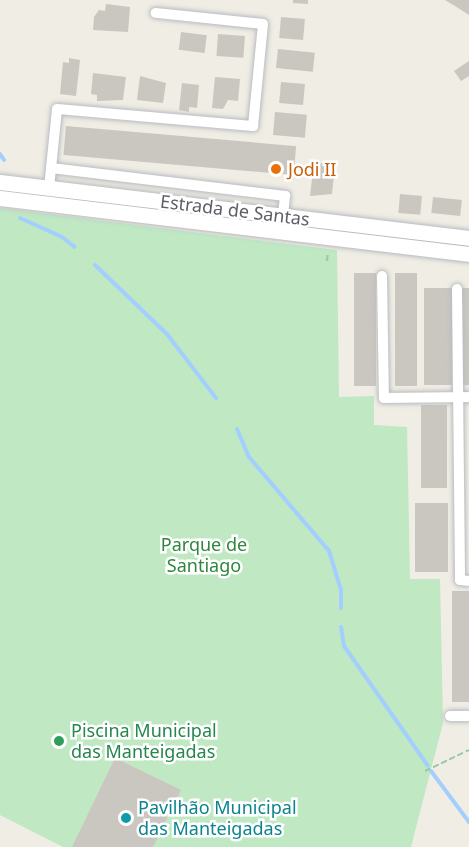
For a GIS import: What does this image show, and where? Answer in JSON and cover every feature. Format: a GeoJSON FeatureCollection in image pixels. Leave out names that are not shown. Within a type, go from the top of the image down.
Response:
{"type":"FeatureCollection","features":[{"type":"Feature","properties":{"kind":"main road","name":"Estrada de Santas"},"geometry":{"type":"LineString","coordinates":[[0,182],[469,238]]}},
{"type":"Feature","properties":{"kind":"main road","name":"Estrada de Santas"},"geometry":{"type":"LineString","coordinates":[[0,198],[469,254]]}},
{"type":"Feature","properties":{"kind":"street"},"geometry":{"type":"LineString","coordinates":[[49,188],[57,109],[253,126],[263,24],[156,13]]}},
{"type":"Feature","properties":{"kind":"street"},"geometry":{"type":"LineString","coordinates":[[51,168],[285,196],[283,216]]}},
{"type":"Feature","properties":{"kind":"street"},"geometry":{"type":"LineString","coordinates":[[382,276],[384,398],[463,397]]}},
{"type":"Feature","properties":{"kind":"street"},"geometry":{"type":"LineString","coordinates":[[457,289],[463,397],[465,581]]}},
{"type":"Feature","properties":{"kind":"street"},"geometry":{"type":"LineString","coordinates":[[450,716],[469,716]]}},
{"type":"Feature","properties":{"kind":"path"},"geometry":{"type":"LineString","coordinates":[[425,771],[469,750]]}},
{"type":"Feature","properties":{"kind":"green space","name":"Parque de Santiago"},"geometry":{"type":"Polygon","coordinates":[[[0,208],[337,250],[339,397],[374,396],[374,425],[407,427],[410,579],[440,579],[443,723],[411,847],[63,847],[0,815],[0,208]]]}},
{"type":"Feature","properties":{"kind":"building"},"geometry":{"type":"Polygon","coordinates":[[[293,0],[308,0],[308,4],[293,3],[293,0]]]}},
{"type":"Feature","properties":{"kind":"building"},"geometry":{"type":"Polygon","coordinates":[[[445,0],[469,0],[469,15],[455,6],[445,0]]]}},
{"type":"Feature","properties":{"kind":"building"},"geometry":{"type":"Polygon","coordinates":[[[106,4],[130,7],[128,32],[93,30],[94,17],[99,10],[105,11],[106,4]]]}},
{"type":"Feature","properties":{"kind":"building"},"geometry":{"type":"Polygon","coordinates":[[[281,17],[305,19],[303,40],[279,38],[281,17]]]}},
{"type":"Feature","properties":{"kind":"building"},"geometry":{"type":"Polygon","coordinates":[[[181,32],[207,35],[205,53],[179,50],[181,32]]]}},
{"type":"Feature","properties":{"kind":"building"},"geometry":{"type":"Polygon","coordinates":[[[218,34],[245,36],[243,58],[216,56],[218,34]]]}},
{"type":"Feature","properties":{"kind":"building"},"geometry":{"type":"Polygon","coordinates":[[[278,49],[315,53],[313,72],[276,68],[278,49]]]}},
{"type":"Feature","properties":{"kind":"building"},"geometry":{"type":"Polygon","coordinates":[[[69,58],[80,60],[76,96],[60,94],[63,62],[69,63],[69,58]]]}},
{"type":"Feature","properties":{"kind":"building"},"geometry":{"type":"Polygon","coordinates":[[[469,61],[469,76],[461,81],[454,71],[469,61]]]}},
{"type":"Feature","properties":{"kind":"building"},"geometry":{"type":"Polygon","coordinates":[[[93,73],[126,77],[123,100],[97,101],[97,95],[91,94],[93,73]]]}},
{"type":"Feature","properties":{"kind":"building"},"geometry":{"type":"Polygon","coordinates":[[[140,76],[166,83],[163,103],[137,100],[140,76]]]}},
{"type":"Feature","properties":{"kind":"building"},"geometry":{"type":"Polygon","coordinates":[[[215,77],[240,79],[238,101],[228,100],[223,109],[212,108],[215,77]]]}},
{"type":"Feature","properties":{"kind":"building"},"geometry":{"type":"Polygon","coordinates":[[[281,82],[305,84],[303,105],[279,103],[281,82]]]}},
{"type":"Feature","properties":{"kind":"building"},"geometry":{"type":"Polygon","coordinates":[[[182,83],[199,85],[197,108],[189,107],[189,112],[179,110],[182,83]]]}},
{"type":"Feature","properties":{"kind":"building"},"geometry":{"type":"Polygon","coordinates":[[[275,112],[307,115],[305,138],[273,135],[275,112]]]}},
{"type":"Feature","properties":{"kind":"building"},"geometry":{"type":"Polygon","coordinates":[[[66,126],[296,146],[294,175],[63,155],[66,126]]]}},
{"type":"Feature","properties":{"kind":"building"},"geometry":{"type":"Polygon","coordinates":[[[314,162],[335,165],[332,194],[310,196],[314,162]]]}},
{"type":"Feature","properties":{"kind":"building"},"geometry":{"type":"Polygon","coordinates":[[[400,194],[422,196],[420,215],[398,213],[400,194]]]}},
{"type":"Feature","properties":{"kind":"building"},"geometry":{"type":"Polygon","coordinates":[[[433,197],[462,200],[460,216],[431,213],[433,197]]]}},
{"type":"Feature","properties":{"kind":"building"},"geometry":{"type":"Polygon","coordinates":[[[354,273],[376,273],[376,386],[354,386],[354,273]]]}},
{"type":"Feature","properties":{"kind":"building"},"geometry":{"type":"Polygon","coordinates":[[[395,273],[417,273],[417,386],[395,386],[395,273]]]}},
{"type":"Feature","properties":{"kind":"building"},"geometry":{"type":"Polygon","coordinates":[[[424,288],[452,288],[452,385],[424,385],[424,288]]]}},
{"type":"Feature","properties":{"kind":"building"},"geometry":{"type":"Polygon","coordinates":[[[462,288],[469,288],[469,385],[463,385],[462,288]]]}},
{"type":"Feature","properties":{"kind":"building"},"geometry":{"type":"Polygon","coordinates":[[[421,405],[447,405],[447,488],[421,488],[421,405]]]}},
{"type":"Feature","properties":{"kind":"building"},"geometry":{"type":"Polygon","coordinates":[[[415,503],[448,503],[448,572],[415,572],[415,503]]]}},
{"type":"Feature","properties":{"kind":"building"},"geometry":{"type":"Polygon","coordinates":[[[452,591],[469,591],[469,702],[452,702],[452,591]]]}},
{"type":"Feature","properties":{"kind":"building","name":"Pavilhão Municipal das Manteigadas"},"geometry":{"type":"Polygon","coordinates":[[[115,758],[181,790],[153,847],[72,847],[115,758]]]}},
{"type":"Feature","properties":{"kind":"waterway"},"geometry":{"type":"LineString","coordinates":[[0,154],[4,160]]}},
{"type":"Feature","properties":{"kind":"waterway"},"geometry":{"type":"LineString","coordinates":[[20,218],[62,237],[75,247]]}},
{"type":"Feature","properties":{"kind":"waterway"},"geometry":{"type":"LineString","coordinates":[[95,265],[167,334],[216,398]]}},
{"type":"Feature","properties":{"kind":"waterway"},"geometry":{"type":"LineString","coordinates":[[237,429],[249,457],[329,551],[341,590],[341,608]]}},
{"type":"Feature","properties":{"kind":"waterway"},"geometry":{"type":"LineString","coordinates":[[341,627],[344,646],[428,766]]}},
{"type":"Feature","properties":{"kind":"waterway"},"geometry":{"type":"LineString","coordinates":[[431,771],[469,822]]}},
{"type":"Feature","properties":{"kind":"place","name":"Jodi II"},"geometry":{"type":"Point","coordinates":[276,169]}},
{"type":"Feature","properties":{"kind":"place","name":"Piscina Municipal das Manteigadas"},"geometry":{"type":"Point","coordinates":[59,741]}},
{"type":"Feature","properties":{"kind":"place","name":"Pavilhão Municipal das Manteigadas"},"geometry":{"type":"Point","coordinates":[126,818]}}]}
